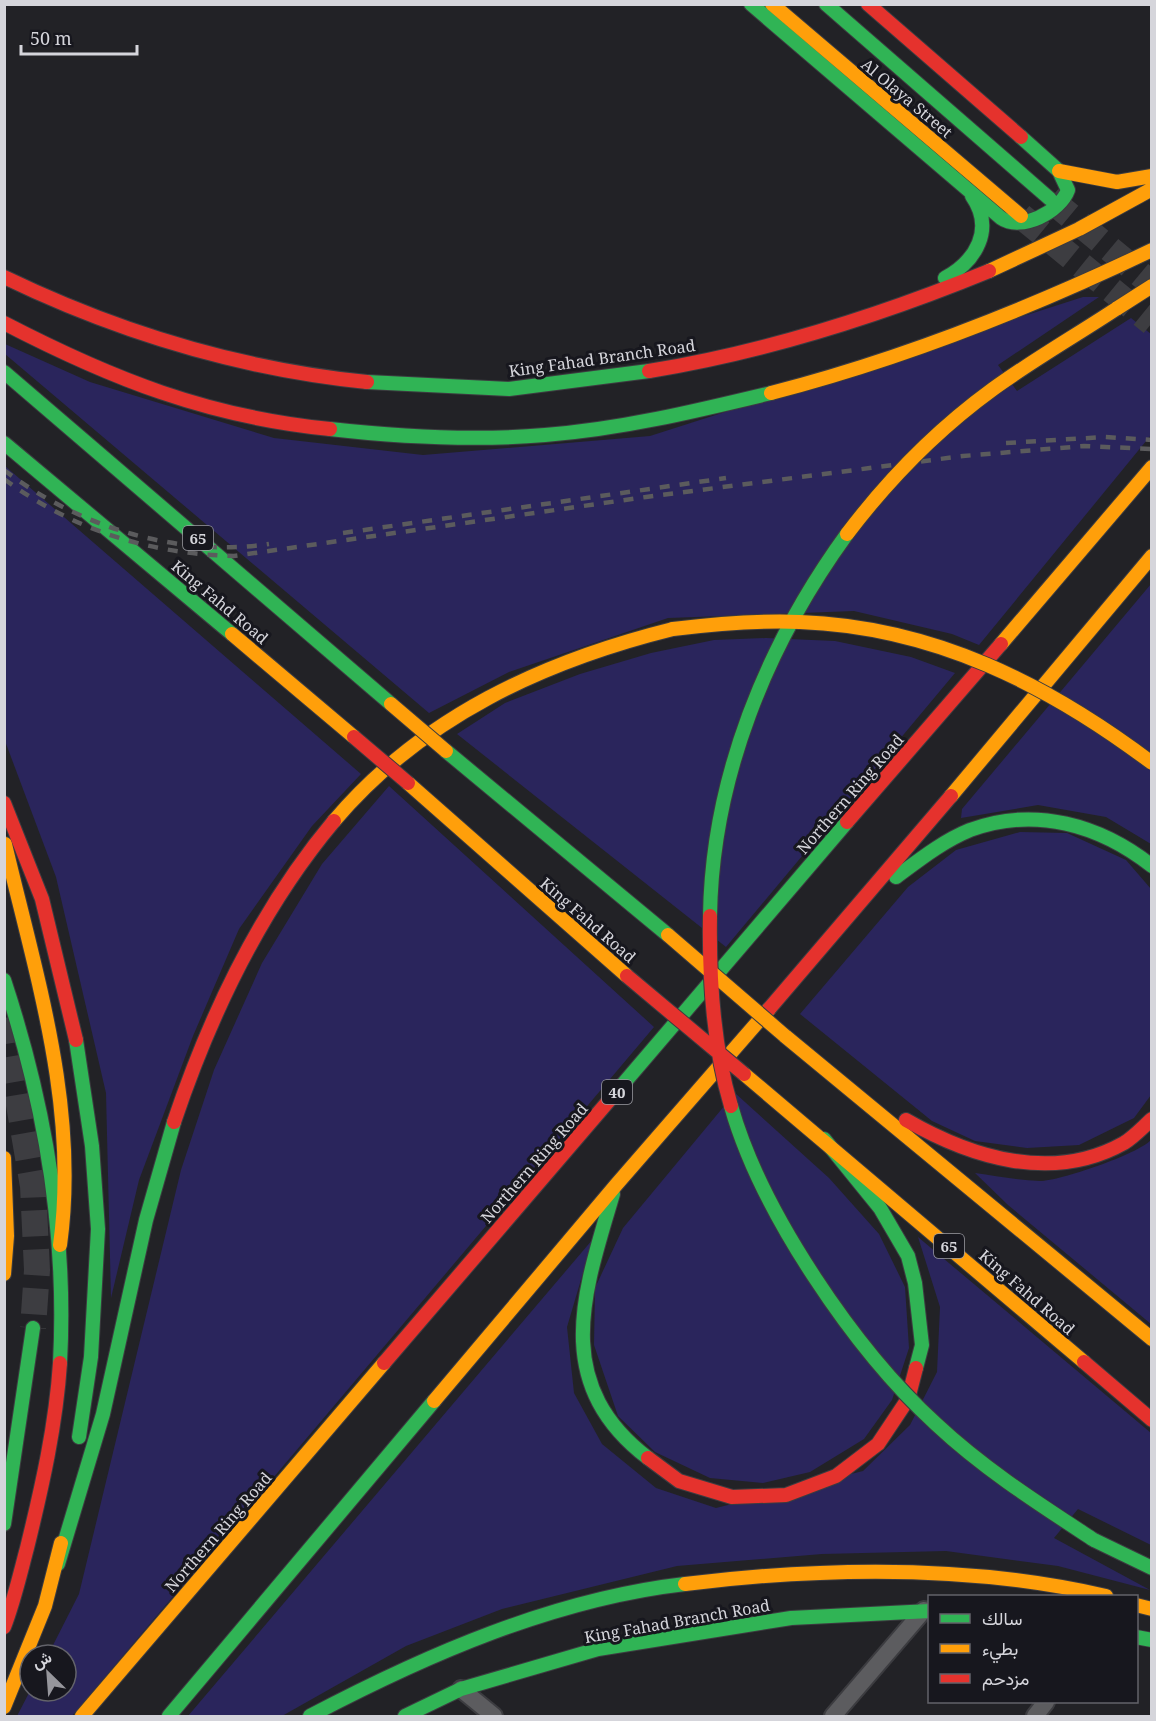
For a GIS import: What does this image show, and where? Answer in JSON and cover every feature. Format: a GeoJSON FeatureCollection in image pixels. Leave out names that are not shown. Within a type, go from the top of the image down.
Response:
{"type":"FeatureCollection","features":[{"type":"Feature","properties":{"kind":"main road"},"geometry":{"type":"LineString","coordinates":[[751,4],[1001,219],[1011,224],[1049,210],[1060,203],[1068,193],[1067,183],[1059,171],[868,4]]}},
{"type":"Feature","properties":{"kind":"main road","name":"Al Olaya Street"},"geometry":{"type":"LineString","coordinates":[[772,4],[1021,216]]}},
{"type":"Feature","properties":{"kind":"main road","name":"Al Olaya Street"},"geometry":{"type":"LineString","coordinates":[[826,4],[1050,199]]}},
{"type":"Feature","properties":{"kind":"main road"},"geometry":{"type":"LineString","coordinates":[[1059,171],[1096,181],[1134,182],[1152,176]]}},
{"type":"Feature","properties":{"kind":"main road"},"geometry":{"type":"LineString","coordinates":[[902,304],[965,266],[977,251],[983,236],[979,204],[959,181]]}},
{"type":"Feature","properties":{"kind":"main road","name":"King Fahad Branch Road"},"geometry":{"type":"LineString","coordinates":[[4,277],[100,322],[177,346],[275,371],[399,386],[515,388],[646,373],[780,343],[902,304],[980,274],[1114,211],[1152,189]]}},
{"type":"Feature","properties":{"kind":"main road"},"geometry":{"type":"LineString","coordinates":[[4,323],[55,350],[182,401],[274,422],[357,432],[522,437],[623,425],[802,387],[963,335],[1095,279],[1152,250]]}},
{"type":"Feature","properties":{"kind":"main road"},"geometry":{"type":"LineString","coordinates":[[1152,286],[991,391],[927,446],[875,500],[817,578],[782,634],[735,758],[711,868],[707,918],[712,993],[723,1081],[735,1118],[761,1181],[797,1250],[839,1311],[893,1378],[936,1425],[1036,1503],[1094,1540],[1152,1568]]}},
{"type":"Feature","properties":{"kind":"main road","name":"King Fahd Road"},"geometry":{"type":"LineString","coordinates":[[4,372],[446,751],[668,935],[803,1053],[1152,1339]]}},
{"type":"Feature","properties":{"kind":"main road","name":"King Fahd Road"},"geometry":{"type":"LineString","coordinates":[[4,442],[408,783],[627,976],[824,1139],[1152,1420]]}},
{"type":"Feature","properties":{"kind":"main road","name":"Northern Ring Road"},"geometry":{"type":"LineString","coordinates":[[82,1716],[1152,467]]}},
{"type":"Feature","properties":{"kind":"main road"},"geometry":{"type":"LineString","coordinates":[[169,1716],[616,1185],[867,897],[1152,556]]}},
{"type":"Feature","properties":{"kind":"main road"},"geometry":{"type":"LineString","coordinates":[[4,1707],[36,1633],[103,1415],[136,1258],[163,1156],[204,1044],[242,962],[288,883],[331,823],[386,766],[434,729],[474,704],[549,666],[631,638],[673,629],[714,622],[780,621],[859,628],[960,653],[1028,680],[1081,710],[1152,763]]}},
{"type":"Feature","properties":{"kind":"main road"},"geometry":{"type":"LineString","coordinates":[[5,803],[42,899],[75,1035],[92,1146],[98,1241],[91,1357],[58,1564]]}},
{"type":"Feature","properties":{"kind":"main road"},"geometry":{"type":"LineString","coordinates":[[4,812],[5,803]]}},
{"type":"Feature","properties":{"kind":"main road"},"geometry":{"type":"LineString","coordinates":[[867,897],[928,855],[971,830],[1028,818],[1081,825],[1107,834],[1132,849],[1152,866]]}},
{"type":"Feature","properties":{"kind":"main road"},"geometry":{"type":"LineString","coordinates":[[4,842],[49,1031],[63,1118],[66,1199],[60,1245],[61,1344],[45,1477],[4,1627]]}},
{"type":"Feature","properties":{"kind":"main road"},"geometry":{"type":"LineString","coordinates":[[4,980],[37,1096],[60,1245]]}},
{"type":"Feature","properties":{"kind":"main road","name":"65"},"geometry":{"type":"LineString","coordinates":[[803,1053],[912,1124],[950,1144],[1010,1163],[1058,1164],[1079,1160],[1121,1143],[1152,1119]]}},
{"type":"Feature","properties":{"kind":"main road"},"geometry":{"type":"LineString","coordinates":[[616,1185],[582,1310],[582,1343],[588,1374],[598,1401],[614,1426],[639,1454],[670,1478],[700,1491],[729,1496],[758,1499],[792,1495],[822,1485],[849,1471],[870,1454],[894,1425],[913,1392],[923,1349],[922,1305],[907,1253],[885,1218],[824,1139]]}},
{"type":"Feature","properties":{"kind":"main road"},"geometry":{"type":"LineString","coordinates":[[4,1158],[6,1228],[4,1274]]}},
{"type":"Feature","properties":{"kind":"main road"},"geometry":{"type":"LineString","coordinates":[[4,1524],[33,1328]]}},
{"type":"Feature","properties":{"kind":"main road"},"geometry":{"type":"LineString","coordinates":[[310,1716],[358,1690],[454,1647],[546,1615],[642,1590],[756,1574],[839,1571],[923,1573],[1005,1579],[1100,1595]]}},
{"type":"Feature","properties":{"kind":"main road","name":"King Fahad Branch Road"},"geometry":{"type":"LineString","coordinates":[[405,1716],[461,1689],[598,1649],[698,1631],[791,1618],[927,1610]]}},
{"type":"Feature","properties":{"kind":"street"},"geometry":{"type":"LineString","coordinates":[[833,1716],[927,1610]]}},
{"type":"Feature","properties":{"kind":"street"},"geometry":{"type":"LineString","coordinates":[[461,1689],[494,1716]]}},
{"type":"Feature","properties":{"kind":"street"},"geometry":{"type":"LineString","coordinates":[[1035,1716],[1045,1703]]}},
{"type":"Feature","properties":{"kind":"shaded area"},"geometry":{"type":"Polygon","coordinates":[[[1083,297],[1099,297],[998,365],[1017,391],[1131,318],[1151,334],[1151,435],[979,645],[952,634],[854,611],[668,618],[509,672],[429,713],[5,354],[5,344],[90,382],[274,438],[423,455],[650,436],[1083,297]]]}},
{"type":"Feature","properties":{"kind":"shaded area"},"geometry":{"type":"Polygon","coordinates":[[[5,466],[361,774],[312,826],[239,929],[193,1036],[139,1180],[111,1298],[106,1093],[56,877],[5,741],[5,466]]]}},
{"type":"Feature","properties":{"kind":"shaded area"},"geometry":{"type":"Polygon","coordinates":[[[1151,584],[1151,844],[1106,817],[1038,805],[961,818],[962,809],[1151,584]]]}},
{"type":"Feature","properties":{"kind":"shaded area"},"geometry":{"type":"Polygon","coordinates":[[[766,638],[835,641],[911,657],[955,673],[726,947],[457,734],[505,703],[580,674],[651,653],[714,640],[766,638]]]}},
{"type":"Feature","properties":{"kind":"shaded area"},"geometry":{"type":"Polygon","coordinates":[[[389,786],[654,1027],[72,1716],[17,1716],[24,1703],[78,1703],[78,1643],[54,1643],[79,1594],[181,1170],[214,1070],[262,963],[322,864],[389,786]]]}},
{"type":"Feature","properties":{"kind":"shaded area"},"geometry":{"type":"Polygon","coordinates":[[[1020,832],[1067,833],[1126,860],[1151,889],[1151,1095],[1134,1118],[1079,1145],[1027,1148],[975,1141],[932,1121],[800,1014],[908,887],[956,850],[1020,832]]]}},
{"type":"Feature","properties":{"kind":"shaded area"},"geometry":{"type":"Polygon","coordinates":[[[735,1093],[829,1178],[879,1234],[905,1287],[909,1348],[892,1400],[864,1439],[810,1472],[763,1483],[710,1478],[655,1452],[618,1416],[594,1345],[595,1288],[623,1228],[735,1093]]]}},
{"type":"Feature","properties":{"kind":"shaded area"},"geometry":{"type":"Polygon","coordinates":[[[1151,1140],[1151,1324],[1008,1205],[975,1173],[1024,1180],[1050,1180],[1115,1159],[1151,1140]]]}},
{"type":"Feature","properties":{"kind":"shaded area"},"geometry":{"type":"Polygon","coordinates":[[[918,1237],[1151,1433],[1151,1545],[1078,1509],[1054,1538],[1150,1590],[1058,1566],[946,1551],[822,1554],[677,1566],[502,1609],[406,1646],[282,1716],[188,1716],[593,1239],[567,1327],[574,1393],[602,1444],[656,1488],[716,1508],[863,1471],[910,1425],[937,1372],[940,1307],[918,1237]]]}},
{"type":"Feature","properties":{"kind":"tunnel"},"geometry":{"type":"LineString","coordinates":[[1050,199],[1152,284]]}},
{"type":"Feature","properties":{"kind":"tunnel"},"geometry":{"type":"LineString","coordinates":[[1021,216],[1152,323]]}},
{"type":"Feature","properties":{"kind":"tunnel"},"geometry":{"type":"LineString","coordinates":[[4,1018],[33,1186],[37,1270],[33,1328]]}},
{"type":"Feature","properties":{"kind":"railway"},"geometry":{"type":"LineString","coordinates":[[1006,443],[1105,437],[1152,440]]}},
{"type":"Feature","properties":{"kind":"railway"},"geometry":{"type":"LineString","coordinates":[[4,479],[57,512],[113,536],[172,550],[234,556],[646,497],[963,456],[1084,446],[1152,449]]}},
{"type":"Feature","properties":{"kind":"railway"},"geometry":{"type":"LineString","coordinates":[[4,470],[63,507],[96,522],[129,533],[164,542],[199,546],[234,547],[269,544]]}},
{"type":"Feature","properties":{"kind":"railway"},"geometry":{"type":"LineString","coordinates":[[343,533],[726,478]]}},
{"type":"Feature","properties":{"kind":"traffic: fast"},"geometry":{"type":"LineString","coordinates":[[751,4],[1001,218],[1019,223],[1039,218],[1049,212],[1064,198],[1068,190],[1059,171],[1021,137]]}},
{"type":"Feature","properties":{"kind":"traffic: fast"},"geometry":{"type":"LineString","coordinates":[[826,4],[1050,199]]}},
{"type":"Feature","properties":{"kind":"traffic: fast"},"geometry":{"type":"LineString","coordinates":[[945,278],[966,263],[979,243],[982,220],[979,208],[972,196]]}},
{"type":"Feature","properties":{"kind":"traffic: fast"},"geometry":{"type":"LineString","coordinates":[[367,382],[509,389],[649,371]]}},
{"type":"Feature","properties":{"kind":"traffic: fast"},"geometry":{"type":"LineString","coordinates":[[4,372],[391,704]]}},
{"type":"Feature","properties":{"kind":"traffic: fast"},"geometry":{"type":"LineString","coordinates":[[330,429],[438,437],[491,438],[545,435],[631,424],[771,393]]}},
{"type":"Feature","properties":{"kind":"traffic: fast"},"geometry":{"type":"LineString","coordinates":[[4,443],[232,634]]}},
{"type":"Feature","properties":{"kind":"traffic: fast"},"geometry":{"type":"LineString","coordinates":[[710,916],[713,864],[721,814],[733,763],[749,714],[792,621],[818,576],[847,534]]}},
{"type":"Feature","properties":{"kind":"traffic: fast"},"geometry":{"type":"LineString","coordinates":[[446,751],[668,935]]}},
{"type":"Feature","properties":{"kind":"traffic: fast"},"geometry":{"type":"LineString","coordinates":[[896,877],[960,834],[994,823],[1019,820],[1042,820],[1089,830],[1111,840],[1152,866]]}},
{"type":"Feature","properties":{"kind":"traffic: fast"},"geometry":{"type":"LineString","coordinates":[[612,1097],[847,822]]}},
{"type":"Feature","properties":{"kind":"traffic: fast"},"geometry":{"type":"LineString","coordinates":[[4,980],[31,1074],[50,1169],[60,1265],[60,1363]]}},
{"type":"Feature","properties":{"kind":"traffic: fast"},"geometry":{"type":"LineString","coordinates":[[76,1040],[92,1146],[98,1229],[91,1357],[79,1437]]}},
{"type":"Feature","properties":{"kind":"traffic: fast"},"geometry":{"type":"LineString","coordinates":[[731,1106],[745,1147],[764,1190],[788,1234],[843,1319],[874,1358],[936,1424],[973,1456],[1094,1540]]}},
{"type":"Feature","properties":{"kind":"traffic: fast"},"geometry":{"type":"LineString","coordinates":[[58,1564],[103,1414],[146,1220],[174,1122]]}},
{"type":"Feature","properties":{"kind":"traffic: fast"},"geometry":{"type":"LineString","coordinates":[[824,1139],[880,1208],[908,1256],[915,1283],[922,1345],[916,1368]]}},
{"type":"Feature","properties":{"kind":"traffic: fast"},"geometry":{"type":"LineString","coordinates":[[613,1194],[592,1266],[585,1301],[583,1335],[586,1367],[597,1399],[617,1429],[648,1458]]}},
{"type":"Feature","properties":{"kind":"traffic: fast"},"geometry":{"type":"LineString","coordinates":[[4,1524],[33,1328]]}},
{"type":"Feature","properties":{"kind":"traffic: fast"},"geometry":{"type":"LineString","coordinates":[[169,1716],[434,1401]]}},
{"type":"Feature","properties":{"kind":"traffic: fast"},"geometry":{"type":"LineString","coordinates":[[1094,1540],[1152,1568]]}},
{"type":"Feature","properties":{"kind":"traffic: fast"},"geometry":{"type":"LineString","coordinates":[[310,1716],[445,1651],[539,1616],[636,1591],[685,1584]]}},
{"type":"Feature","properties":{"kind":"traffic: fast"},"geometry":{"type":"LineString","coordinates":[[405,1716],[461,1689],[598,1649],[791,1618],[928,1611]]}},
{"type":"Feature","properties":{"kind":"traffic: fast"},"geometry":{"type":"LineString","coordinates":[[1138,1637],[1152,1640]]}},
{"type":"Feature","properties":{"kind":"traffic: slow"},"geometry":{"type":"LineString","coordinates":[[772,4],[1021,216]]}},
{"type":"Feature","properties":{"kind":"traffic: slow"},"geometry":{"type":"LineString","coordinates":[[1059,171],[1117,182],[1152,176]]}},
{"type":"Feature","properties":{"kind":"traffic: slow"},"geometry":{"type":"LineString","coordinates":[[989,271],[1079,229],[1152,189]]}},
{"type":"Feature","properties":{"kind":"traffic: slow"},"geometry":{"type":"LineString","coordinates":[[771,393],[869,365],[965,331],[1106,272],[1152,250]]}},
{"type":"Feature","properties":{"kind":"traffic: slow"},"geometry":{"type":"LineString","coordinates":[[1116,309],[1152,286]]}},
{"type":"Feature","properties":{"kind":"traffic: slow"},"geometry":{"type":"LineString","coordinates":[[847,534],[879,494],[915,456],[973,404],[1008,378],[1116,309]]}},
{"type":"Feature","properties":{"kind":"traffic: slow"},"geometry":{"type":"LineString","coordinates":[[1001,644],[1152,467]]}},
{"type":"Feature","properties":{"kind":"traffic: slow"},"geometry":{"type":"LineString","coordinates":[[951,796],[1152,556]]}},
{"type":"Feature","properties":{"kind":"traffic: slow"},"geometry":{"type":"LineString","coordinates":[[673,629],[736,623],[800,622],[849,626],[897,635],[943,648],[1030,685],[1072,708],[1152,763]]}},
{"type":"Feature","properties":{"kind":"traffic: slow"},"geometry":{"type":"LineString","coordinates":[[334,821],[369,784],[406,752],[446,723],[488,698],[532,676],[578,658],[673,629]]}},
{"type":"Feature","properties":{"kind":"traffic: slow"},"geometry":{"type":"LineString","coordinates":[[232,634],[354,737]]}},
{"type":"Feature","properties":{"kind":"traffic: slow"},"geometry":{"type":"LineString","coordinates":[[391,704],[446,751]]}},
{"type":"Feature","properties":{"kind":"traffic: slow"},"geometry":{"type":"LineString","coordinates":[[408,783],[627,976]]}},
{"type":"Feature","properties":{"kind":"traffic: slow"},"geometry":{"type":"LineString","coordinates":[[5,844],[41,993],[59,1093],[64,1143],[64,1194],[60,1245]]}},
{"type":"Feature","properties":{"kind":"traffic: slow"},"geometry":{"type":"LineString","coordinates":[[668,935],[785,1036]]}},
{"type":"Feature","properties":{"kind":"traffic: slow"},"geometry":{"type":"LineString","coordinates":[[434,1401],[616,1185],[769,1009]]}},
{"type":"Feature","properties":{"kind":"traffic: slow"},"geometry":{"type":"LineString","coordinates":[[785,1036],[1152,1339]]}},
{"type":"Feature","properties":{"kind":"traffic: slow"},"geometry":{"type":"LineString","coordinates":[[744,1074],[1084,1362]]}},
{"type":"Feature","properties":{"kind":"traffic: slow"},"geometry":{"type":"LineString","coordinates":[[4,1158],[7,1236],[4,1274]]}},
{"type":"Feature","properties":{"kind":"traffic: slow"},"geometry":{"type":"LineString","coordinates":[[82,1716],[384,1363]]}},
{"type":"Feature","properties":{"kind":"traffic: slow"},"geometry":{"type":"LineString","coordinates":[[4,1707],[45,1606],[61,1543]]}},
{"type":"Feature","properties":{"kind":"traffic: slow"},"geometry":{"type":"LineString","coordinates":[[685,1584],[790,1574],[896,1572],[1002,1578],[1101,1595]]}},
{"type":"Feature","properties":{"kind":"traffic: slow"},"geometry":{"type":"LineString","coordinates":[[1138,1606],[1152,1609]]}},
{"type":"Feature","properties":{"kind":"traffic: jam"},"geometry":{"type":"LineString","coordinates":[[868,4],[1021,137]]}},
{"type":"Feature","properties":{"kind":"traffic: jam"},"geometry":{"type":"LineString","coordinates":[[649,371],[736,354],[822,331],[906,303],[989,271]]}},
{"type":"Feature","properties":{"kind":"traffic: jam"},"geometry":{"type":"LineString","coordinates":[[4,277],[92,315],[181,346],[273,368],[367,382]]}},
{"type":"Feature","properties":{"kind":"traffic: jam"},"geometry":{"type":"LineString","coordinates":[[4,323],[83,362],[162,392],[243,415],[330,429]]}},
{"type":"Feature","properties":{"kind":"traffic: jam"},"geometry":{"type":"LineString","coordinates":[[847,822],[1001,644]]}},
{"type":"Feature","properties":{"kind":"traffic: jam"},"geometry":{"type":"LineString","coordinates":[[354,737],[408,783]]}},
{"type":"Feature","properties":{"kind":"traffic: jam"},"geometry":{"type":"LineString","coordinates":[[769,1009],[951,796]]}},
{"type":"Feature","properties":{"kind":"traffic: jam"},"geometry":{"type":"LineString","coordinates":[[4,803],[42,899],[76,1040]]}},
{"type":"Feature","properties":{"kind":"traffic: jam"},"geometry":{"type":"LineString","coordinates":[[174,1122],[204,1042],[240,964],[283,890],[334,821]]}},
{"type":"Feature","properties":{"kind":"traffic: jam"},"geometry":{"type":"LineString","coordinates":[[710,916],[713,1012],[720,1060],[731,1106]]}},
{"type":"Feature","properties":{"kind":"traffic: jam"},"geometry":{"type":"LineString","coordinates":[[627,976],[744,1074]]}},
{"type":"Feature","properties":{"kind":"traffic: jam"},"geometry":{"type":"LineString","coordinates":[[384,1363],[612,1097]]}},
{"type":"Feature","properties":{"kind":"traffic: jam"},"geometry":{"type":"LineString","coordinates":[[906,1120],[931,1134],[985,1155],[1013,1161],[1041,1163],[1069,1162],[1097,1155],[1128,1141],[1152,1119]]}},
{"type":"Feature","properties":{"kind":"traffic: jam"},"geometry":{"type":"LineString","coordinates":[[1084,1362],[1152,1420]]}},
{"type":"Feature","properties":{"kind":"traffic: jam"},"geometry":{"type":"LineString","coordinates":[[4,1627],[33,1525],[43,1479],[52,1433],[60,1363]]}},
{"type":"Feature","properties":{"kind":"traffic: jam"},"geometry":{"type":"LineString","coordinates":[[648,1458],[679,1481],[732,1497],[786,1495],[836,1476],[878,1444],[908,1399],[916,1368]]}}]}
